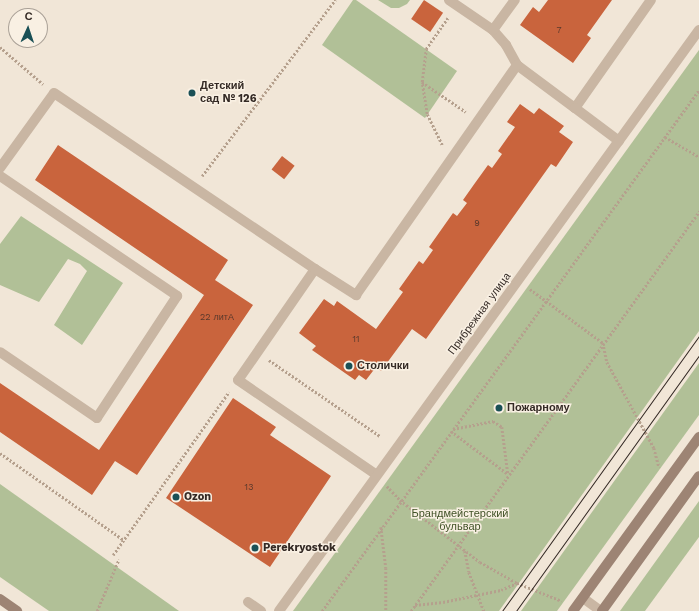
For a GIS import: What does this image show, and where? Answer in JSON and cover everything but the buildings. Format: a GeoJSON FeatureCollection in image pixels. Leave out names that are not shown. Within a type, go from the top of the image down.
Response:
{"type":"FeatureCollection","features":[{"type":"Feature","properties":{"kind":"street"},"geometry":{"type":"LineString","coordinates":[[493,30],[515,0]]}},
{"type":"Feature","properties":{"kind":"street"},"geometry":{"type":"LineString","coordinates":[[575,108],[651,0]]}},
{"type":"Feature","properties":{"kind":"street"},"geometry":{"type":"LineString","coordinates":[[452,2],[493,30],[506,45],[517,65],[619,141]]}},
{"type":"Feature","properties":{"kind":"street","name":"Прибрежная улица"},"geometry":{"type":"LineString","coordinates":[[279,611],[699,30]]}},
{"type":"Feature","properties":{"kind":"street"},"geometry":{"type":"LineString","coordinates":[[0,168],[54,93],[314,269],[356,295],[517,65]]}},
{"type":"Feature","properties":{"kind":"street"},"geometry":{"type":"LineString","coordinates":[[0,176],[177,296],[97,418],[0,352]]}},
{"type":"Feature","properties":{"kind":"street"},"geometry":{"type":"LineString","coordinates":[[314,269],[238,380],[377,475]]}},
{"type":"Feature","properties":{"kind":"street"},"geometry":{"type":"LineString","coordinates":[[573,611],[699,437]]}},
{"type":"Feature","properties":{"kind":"street"},"geometry":{"type":"LineString","coordinates":[[583,598],[601,611],[699,476]]}},
{"type":"Feature","properties":{"kind":"street"},"geometry":{"type":"LineString","coordinates":[[0,599],[17,611]]}},
{"type":"Feature","properties":{"kind":"street"},"geometry":{"type":"LineString","coordinates":[[248,602],[261,611]]}},
{"type":"Feature","properties":{"kind":"path"},"geometry":{"type":"LineString","coordinates":[[194,187],[335,0]]}},
{"type":"Feature","properties":{"kind":"path"},"geometry":{"type":"LineString","coordinates":[[450,162],[427,114],[422,82],[426,49],[452,2]]}},
{"type":"Feature","properties":{"kind":"path"},"geometry":{"type":"LineString","coordinates":[[0,47],[54,93]]}},
{"type":"Feature","properties":{"kind":"path"},"geometry":{"type":"LineString","coordinates":[[422,82],[478,120]]}},
{"type":"Feature","properties":{"kind":"path"},"geometry":{"type":"LineString","coordinates":[[322,611],[400,500],[699,90]]}},
{"type":"Feature","properties":{"kind":"path"},"geometry":{"type":"LineString","coordinates":[[665,137],[699,157]]}},
{"type":"Feature","properties":{"kind":"path"},"geometry":{"type":"LineString","coordinates":[[411,611],[508,474],[699,211]]}},
{"type":"Feature","properties":{"kind":"path"},"geometry":{"type":"LineString","coordinates":[[519,280],[603,343],[607,362],[654,448],[659,467]]}},
{"type":"Feature","properties":{"kind":"path"},"geometry":{"type":"LineString","coordinates":[[257,352],[380,436]]}},
{"type":"Feature","properties":{"kind":"path"},"geometry":{"type":"LineString","coordinates":[[113,555],[238,380]]}},
{"type":"Feature","properties":{"kind":"path"},"geometry":{"type":"LineString","coordinates":[[452,430],[493,421],[502,427],[508,474]]}},
{"type":"Feature","properties":{"kind":"path"},"geometry":{"type":"LineString","coordinates":[[452,430],[508,474]]}},
{"type":"Feature","properties":{"kind":"path"},"geometry":{"type":"LineString","coordinates":[[0,453],[124,540]]}},
{"type":"Feature","properties":{"kind":"path"},"geometry":{"type":"LineString","coordinates":[[377,475],[400,500],[501,576],[563,602]]}},
{"type":"Feature","properties":{"kind":"path"},"geometry":{"type":"LineString","coordinates":[[381,527],[386,568],[386,611]]}},
{"type":"Feature","properties":{"kind":"path"},"geometry":{"type":"LineString","coordinates":[[465,550],[468,572],[479,594],[484,611]]}},
{"type":"Feature","properties":{"kind":"path"},"geometry":{"type":"LineString","coordinates":[[97,611],[119,560]]}},
{"type":"Feature","properties":{"kind":"path"},"geometry":{"type":"LineString","coordinates":[[415,605],[442,602],[501,590],[517,583]]}},
{"type":"Feature","properties":{"kind":"green space"},"geometry":{"type":"Polygon","coordinates":[[[353,0],[356,0],[457,71],[425,118],[322,45],[353,0]]]}},
{"type":"Feature","properties":{"kind":"green space"},"geometry":{"type":"Polygon","coordinates":[[[378,0],[410,0],[407,4],[399,8],[391,8],[378,0]]]}},
{"type":"Feature","properties":{"kind":"green space","name":"Брандмейстерский бульвар"},"geometry":{"type":"Polygon","coordinates":[[[699,50],[699,331],[499,611],[293,611],[699,50]]]}},
{"type":"Feature","properties":{"kind":"green space"},"geometry":{"type":"Polygon","coordinates":[[[21,216],[123,283],[82,345],[54,325],[87,271],[80,264],[68,259],[39,302],[0,285],[0,244],[21,216]]]}},
{"type":"Feature","properties":{"kind":"green space"},"geometry":{"type":"Polygon","coordinates":[[[699,363],[699,415],[557,611],[521,611],[699,363]]]}},
{"type":"Feature","properties":{"kind":"green space"},"geometry":{"type":"Polygon","coordinates":[[[0,484],[179,611],[49,611],[0,577],[0,484]]]}},
{"type":"Feature","properties":{"kind":"green space"},"geometry":{"type":"Polygon","coordinates":[[[699,501],[699,537],[645,611],[620,611],[699,501]]]}},
{"type":"Feature","properties":{"kind":"tram line"},"geometry":{"type":"LineString","coordinates":[[502,611],[699,336]]}},
{"type":"Feature","properties":{"kind":"tram line"},"geometry":{"type":"LineString","coordinates":[[516,611],[699,355]]}},
{"type":"Feature","properties":{"kind":"place","name":"Детский сад № 126"},"geometry":{"type":"Point","coordinates":[192,93]}},
{"type":"Feature","properties":{"kind":"place","name":"Столички"},"geometry":{"type":"Point","coordinates":[349,366]}},
{"type":"Feature","properties":{"kind":"place","name":"Пожарному"},"geometry":{"type":"Point","coordinates":[499,408]}},
{"type":"Feature","properties":{"kind":"place","name":"Ozon"},"geometry":{"type":"Point","coordinates":[176,497]}},
{"type":"Feature","properties":{"kind":"place","name":"Perekryostok"},"geometry":{"type":"Point","coordinates":[255,548]}}]}
